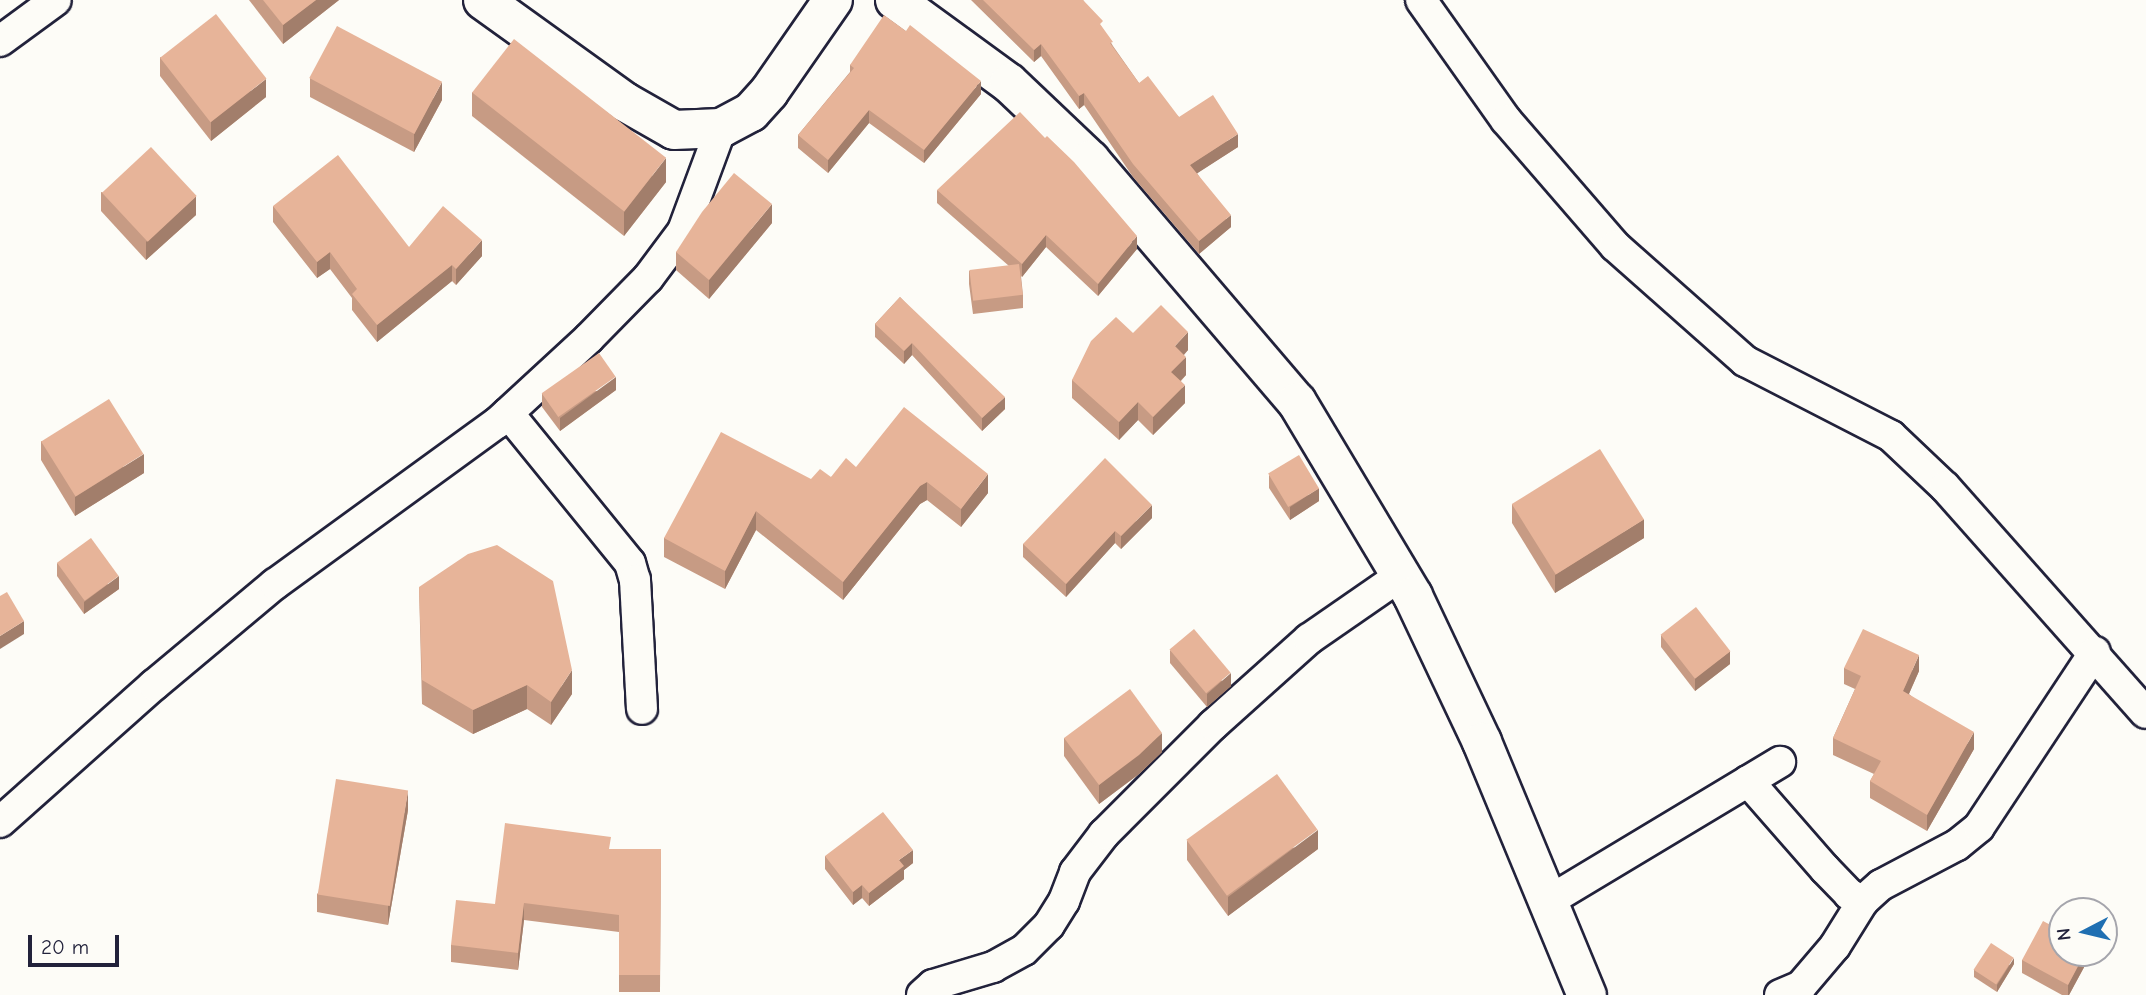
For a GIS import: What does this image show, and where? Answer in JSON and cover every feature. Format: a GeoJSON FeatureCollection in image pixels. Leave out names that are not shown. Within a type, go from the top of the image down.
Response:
{"type":"FeatureCollection","features":[{"type":"Feature","properties":{"kind":"street"},"geometry":{"type":"LineString","coordinates":[[0,41],[56,0]]}},
{"type":"Feature","properties":{"kind":"street"},"geometry":{"type":"LineString","coordinates":[[483,0],[625,102],[674,130],[721,128],[751,112],[769,92],[833,0]]}},
{"type":"Feature","properties":{"kind":"street"},"geometry":{"type":"LineString","coordinates":[[895,0],[1009,83],[1090,160],[1297,402],[1400,576],[1482,743],[1587,995]]}},
{"type":"Feature","properties":{"kind":"street"},"geometry":{"type":"LineString","coordinates":[[1421,0],[1506,120],[1615,246],[1745,361],[1891,436],[1945,487],[2095,652],[2146,713]]}},
{"type":"Feature","properties":{"kind":"street"},"geometry":{"type":"LineString","coordinates":[[0,822],[154,685],[275,584],[508,413],[628,298],[683,231],[721,128]]}},
{"type":"Feature","properties":{"kind":"street"},"geometry":{"type":"LineString","coordinates":[[508,413],[630,563],[635,580],[642,709]]}},
{"type":"Feature","properties":{"kind":"street"},"geometry":{"type":"LineString","coordinates":[[922,995],[933,985],[993,967],[1024,950],[1049,925],[1064,901],[1074,872],[1104,834],[1213,725],[1309,639],[1400,576]]}},
{"type":"Feature","properties":{"kind":"street"},"geometry":{"type":"LineString","coordinates":[[1780,995],[1801,986],[1835,946],[1863,901],[1881,885],[1957,845],[1979,827],[2095,652]]}},
{"type":"Feature","properties":{"kind":"street"},"geometry":{"type":"LineString","coordinates":[[1547,902],[1780,762]]}},
{"type":"Feature","properties":{"kind":"street"},"geometry":{"type":"LineString","coordinates":[[1748,781],[1849,894],[1863,901]]}},
{"type":"Feature","properties":{"kind":"building"},"geometry":{"type":"Polygon","coordinates":[[[263,0],[316,0],[283,25],[263,0]]]}},
{"type":"Feature","properties":{"kind":"building"},"geometry":{"type":"Polygon","coordinates":[[[983,0],[1083,0],[1103,21],[1100,24],[1113,42],[1110,43],[1139,83],[1148,76],[1179,117],[1213,95],[1238,134],[1190,165],[1231,215],[1199,241],[1133,164],[1084,93],[1079,96],[1041,44],[1034,50],[983,0]]]}},
{"type":"Feature","properties":{"kind":"building"},"geometry":{"type":"Polygon","coordinates":[[[216,14],[266,79],[211,122],[160,58],[216,14]]]}},
{"type":"Feature","properties":{"kind":"building"},"geometry":{"type":"Polygon","coordinates":[[[884,15],[906,31],[910,25],[981,81],[924,150],[869,110],[828,160],[798,135],[854,68],[850,65],[884,15]]]}},
{"type":"Feature","properties":{"kind":"building"},"geometry":{"type":"Polygon","coordinates":[[[337,26],[442,82],[414,134],[309,78],[337,26]]]}},
{"type":"Feature","properties":{"kind":"building"},"geometry":{"type":"Polygon","coordinates":[[[514,39],[666,158],[624,211],[472,93],[514,39]]]}},
{"type":"Feature","properties":{"kind":"building"},"geometry":{"type":"Polygon","coordinates":[[[1020,112],[1074,162],[1137,236],[1098,284],[1046,235],[1022,264],[937,190],[1020,112]]]}},
{"type":"Feature","properties":{"kind":"building"},"geometry":{"type":"Polygon","coordinates":[[[151,147],[197,196],[148,242],[102,193],[151,147]]]}},
{"type":"Feature","properties":{"kind":"building"},"geometry":{"type":"Polygon","coordinates":[[[338,155],[409,247],[443,206],[482,240],[456,269],[452,265],[377,325],[352,294],[357,289],[330,252],[317,262],[273,206],[338,155]]]}},
{"type":"Feature","properties":{"kind":"building"},"geometry":{"type":"Polygon","coordinates":[[[734,173],[772,204],[709,280],[676,252],[702,212],[734,173]]]}},
{"type":"Feature","properties":{"kind":"building"},"geometry":{"type":"Polygon","coordinates":[[[1019,264],[1023,295],[973,301],[969,270],[1019,264]]]}},
{"type":"Feature","properties":{"kind":"building"},"geometry":{"type":"Polygon","coordinates":[[[900,297],[1005,397],[982,418],[912,343],[904,351],[875,324],[900,297]]]}},
{"type":"Feature","properties":{"kind":"building"},"geometry":{"type":"Polygon","coordinates":[[[1161,305],[1188,332],[1175,346],[1186,357],[1171,372],[1185,385],[1153,417],[1138,402],[1119,422],[1072,380],[1091,341],[1116,317],[1133,333],[1161,305]]]}},
{"type":"Feature","properties":{"kind":"building"},"geometry":{"type":"Polygon","coordinates":[[[599,353],[616,377],[558,417],[542,393],[599,353]]]}},
{"type":"Feature","properties":{"kind":"building"},"geometry":{"type":"Polygon","coordinates":[[[109,399],[143,454],[76,497],[41,441],[109,399]]]}},
{"type":"Feature","properties":{"kind":"building"},"geometry":{"type":"Polygon","coordinates":[[[904,407],[988,474],[961,509],[927,482],[920,486],[843,582],[756,511],[725,571],[664,538],[721,432],[811,479],[820,469],[831,477],[846,458],[856,467],[904,407]]]}},
{"type":"Feature","properties":{"kind":"building"},"geometry":{"type":"Polygon","coordinates":[[[1600,449],[1644,519],[1556,574],[1512,504],[1600,449]]]}},
{"type":"Feature","properties":{"kind":"building"},"geometry":{"type":"Polygon","coordinates":[[[1299,455],[1319,488],[1288,507],[1268,474],[1299,455]]]}},
{"type":"Feature","properties":{"kind":"building"},"geometry":{"type":"Polygon","coordinates":[[[1105,458],[1152,505],[1121,536],[1115,531],[1066,584],[1023,544],[1105,458]]]}},
{"type":"Feature","properties":{"kind":"building"},"geometry":{"type":"Polygon","coordinates":[[[91,538],[119,576],[85,601],[57,563],[91,538]]]}},
{"type":"Feature","properties":{"kind":"building"},"geometry":{"type":"Polygon","coordinates":[[[497,545],[553,581],[572,670],[551,702],[527,685],[473,710],[422,680],[419,587],[468,554],[497,545]]]}},
{"type":"Feature","properties":{"kind":"building"},"geometry":{"type":"Polygon","coordinates":[[[7,592],[24,621],[0,636],[0,596],[7,592]]]}},
{"type":"Feature","properties":{"kind":"building"},"geometry":{"type":"Polygon","coordinates":[[[1696,607],[1730,651],[1695,679],[1661,635],[1696,607]]]}},
{"type":"Feature","properties":{"kind":"building"},"geometry":{"type":"Polygon","coordinates":[[[1194,629],[1231,673],[1206,693],[1169,650],[1194,629]]]}},
{"type":"Feature","properties":{"kind":"building"},"geometry":{"type":"Polygon","coordinates":[[[1863,629],[1919,655],[1903,691],[1974,732],[1927,815],[1870,781],[1881,761],[1833,738],[1861,676],[1844,668],[1863,629]]]}},
{"type":"Feature","properties":{"kind":"building"},"geometry":{"type":"Polygon","coordinates":[[[1130,689],[1162,733],[1139,755],[1099,785],[1064,738],[1130,689]]]}},
{"type":"Feature","properties":{"kind":"building"},"geometry":{"type":"Polygon","coordinates":[[[1277,774],[1318,830],[1227,896],[1186,840],[1277,774]]]}},
{"type":"Feature","properties":{"kind":"building"},"geometry":{"type":"Polygon","coordinates":[[[336,779],[408,790],[390,906],[318,895],[336,779]]]}},
{"type":"Feature","properties":{"kind":"building"},"geometry":{"type":"Polygon","coordinates":[[[883,812],[913,850],[899,860],[904,866],[869,893],[862,885],[853,892],[825,856],[883,812]]]}},
{"type":"Feature","properties":{"kind":"building"},"geometry":{"type":"Polygon","coordinates":[[[505,823],[611,837],[609,849],[661,849],[660,975],[619,975],[619,915],[524,903],[518,953],[451,945],[456,900],[495,904],[505,823]]]}},
{"type":"Feature","properties":{"kind":"building"},"geometry":{"type":"Polygon","coordinates":[[[2043,921],[2048,924],[2048,967],[2078,967],[2068,985],[2022,960],[2043,921]]]}},
{"type":"Feature","properties":{"kind":"building"},"geometry":{"type":"Polygon","coordinates":[[[1991,943],[2014,958],[1996,985],[1974,970],[1991,943]]]}}]}
